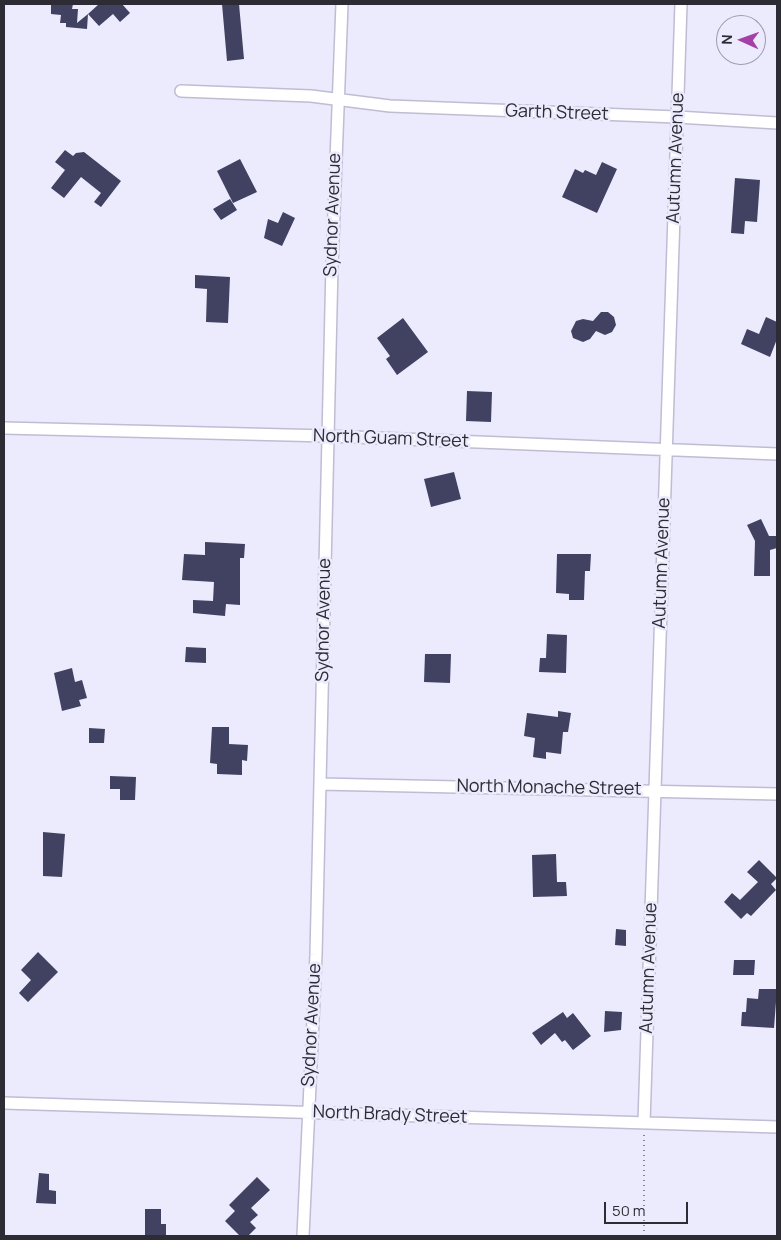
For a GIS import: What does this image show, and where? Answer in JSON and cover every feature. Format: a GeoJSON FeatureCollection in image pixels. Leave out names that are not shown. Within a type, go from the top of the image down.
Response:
{"type":"FeatureCollection","features":[{"type":"Feature","properties":{"kind":"street","name":"Sydnor Avenue"},"geometry":{"type":"LineString","coordinates":[[303,1236],[316,955],[337,100],[342,4]]}},
{"type":"Feature","properties":{"kind":"street","name":"Autumn Avenue"},"geometry":{"type":"LineString","coordinates":[[644,1122],[681,4]]}},
{"type":"Feature","properties":{"kind":"street","name":"Garth Street"},"geometry":{"type":"LineString","coordinates":[[181,91],[311,96],[390,106],[677,117],[777,124]]}},
{"type":"Feature","properties":{"kind":"street","name":"North Guam Street"},"geometry":{"type":"LineString","coordinates":[[4,428],[328,436],[777,454]]}},
{"type":"Feature","properties":{"kind":"street","name":"North Monache Street"},"geometry":{"type":"LineString","coordinates":[[320,784],[777,794]]}},
{"type":"Feature","properties":{"kind":"street","name":"North Brady Street"},"geometry":{"type":"LineString","coordinates":[[4,1103],[777,1127]]}},
{"type":"Feature","properties":{"kind":"path"},"geometry":{"type":"LineString","coordinates":[[644,1122],[644,1236]]}},
{"type":"Feature","properties":{"kind":"building"},"geometry":{"type":"Polygon","coordinates":[[[51,4],[73,4],[72,9],[78,9],[77,23],[88,14],[87,29],[66,27],[66,23],[60,23],[61,15],[51,14],[51,4]]]}},
{"type":"Feature","properties":{"kind":"building"},"geometry":{"type":"Polygon","coordinates":[[[99,4],[122,4],[130,13],[120,22],[113,14],[99,26],[88,14],[99,4]]]}},
{"type":"Feature","properties":{"kind":"building"},"geometry":{"type":"Polygon","coordinates":[[[222,4],[239,4],[244,59],[227,61],[222,4]]]}},
{"type":"Feature","properties":{"kind":"building"},"geometry":{"type":"Polygon","coordinates":[[[65,150],[73,156],[76,153],[84,152],[121,181],[101,207],[94,202],[101,193],[81,177],[64,198],[51,188],[65,170],[55,162],[65,150]]]}},
{"type":"Feature","properties":{"kind":"building"},"geometry":{"type":"Polygon","coordinates":[[[240,159],[257,192],[233,203],[217,171],[240,159]]]}},
{"type":"Feature","properties":{"kind":"building"},"geometry":{"type":"Polygon","coordinates":[[[602,162],[617,169],[597,213],[562,197],[575,169],[583,173],[585,170],[596,175],[602,162]]]}},
{"type":"Feature","properties":{"kind":"building"},"geometry":{"type":"Polygon","coordinates":[[[735,178],[760,180],[757,222],[745,221],[744,234],[731,233],[735,178]]]}},
{"type":"Feature","properties":{"kind":"building"},"geometry":{"type":"Polygon","coordinates":[[[230,199],[237,210],[221,220],[213,209],[230,199]]]}},
{"type":"Feature","properties":{"kind":"building"},"geometry":{"type":"Polygon","coordinates":[[[283,212],[295,218],[282,246],[264,238],[268,219],[278,223],[283,212]]]}},
{"type":"Feature","properties":{"kind":"building"},"geometry":{"type":"Polygon","coordinates":[[[195,275],[230,277],[228,323],[206,322],[207,289],[195,288],[195,275]]]}},
{"type":"Feature","properties":{"kind":"building"},"geometry":{"type":"Polygon","coordinates":[[[601,312],[608,312],[614,317],[616,325],[612,332],[605,335],[596,331],[590,339],[583,342],[573,338],[571,331],[576,321],[583,319],[593,321],[601,312]]]}},
{"type":"Feature","properties":{"kind":"building"},"geometry":{"type":"Polygon","coordinates":[[[766,317],[777,322],[777,339],[770,357],[741,344],[747,329],[759,334],[766,317]]]}},
{"type":"Feature","properties":{"kind":"building"},"geometry":{"type":"Polygon","coordinates":[[[403,318],[428,352],[397,375],[386,359],[390,356],[377,338],[403,318]]]}},
{"type":"Feature","properties":{"kind":"building"},"geometry":{"type":"Polygon","coordinates":[[[467,391],[492,392],[491,422],[466,421],[467,391]]]}},
{"type":"Feature","properties":{"kind":"building"},"geometry":{"type":"Polygon","coordinates":[[[454,472],[461,499],[431,507],[424,479],[454,472]]]}},
{"type":"Feature","properties":{"kind":"building"},"geometry":{"type":"Polygon","coordinates":[[[761,519],[769,536],[777,536],[777,548],[770,550],[770,576],[754,576],[755,541],[747,525],[761,519]]]}},
{"type":"Feature","properties":{"kind":"building"},"geometry":{"type":"Polygon","coordinates":[[[205,542],[245,544],[244,558],[240,558],[240,605],[226,604],[225,616],[193,613],[193,600],[213,601],[214,582],[182,580],[184,554],[205,555],[205,542]]]}},
{"type":"Feature","properties":{"kind":"building"},"geometry":{"type":"Polygon","coordinates":[[[557,554],[591,554],[590,571],[585,571],[584,600],[569,600],[569,594],[556,593],[557,554]]]}},
{"type":"Feature","properties":{"kind":"building"},"geometry":{"type":"Polygon","coordinates":[[[547,634],[567,635],[566,673],[539,672],[540,658],[546,658],[547,634]]]}},
{"type":"Feature","properties":{"kind":"building"},"geometry":{"type":"Polygon","coordinates":[[[186,647],[206,648],[206,663],[185,662],[186,647]]]}},
{"type":"Feature","properties":{"kind":"building"},"geometry":{"type":"Polygon","coordinates":[[[425,654],[451,654],[450,683],[424,682],[425,654]]]}},
{"type":"Feature","properties":{"kind":"building"},"geometry":{"type":"Polygon","coordinates":[[[72,668],[75,682],[82,680],[87,698],[79,700],[81,706],[62,711],[54,673],[72,668]]]}},
{"type":"Feature","properties":{"kind":"building"},"geometry":{"type":"Polygon","coordinates":[[[558,711],[571,713],[568,732],[563,732],[561,754],[546,752],[546,759],[533,757],[535,738],[524,736],[527,713],[558,717],[558,711]]]}},
{"type":"Feature","properties":{"kind":"building"},"geometry":{"type":"Polygon","coordinates":[[[212,727],[229,727],[229,744],[248,745],[247,761],[242,760],[242,775],[217,774],[217,764],[210,763],[212,727]]]}},
{"type":"Feature","properties":{"kind":"building"},"geometry":{"type":"Polygon","coordinates":[[[89,728],[105,729],[104,743],[89,743],[89,728]]]}},
{"type":"Feature","properties":{"kind":"building"},"geometry":{"type":"Polygon","coordinates":[[[110,776],[136,777],[135,800],[120,800],[120,789],[110,789],[110,776]]]}},
{"type":"Feature","properties":{"kind":"building"},"geometry":{"type":"Polygon","coordinates":[[[43,832],[65,834],[62,877],[43,876],[43,832]]]}},
{"type":"Feature","properties":{"kind":"building"},"geometry":{"type":"Polygon","coordinates":[[[556,854],[557,882],[566,882],[567,896],[533,897],[532,855],[556,854]]]}},
{"type":"Feature","properties":{"kind":"building"},"geometry":{"type":"Polygon","coordinates":[[[759,860],[777,878],[771,884],[776,890],[751,916],[747,913],[741,919],[724,902],[732,893],[740,900],[758,882],[747,872],[759,860]]]}},
{"type":"Feature","properties":{"kind":"building"},"geometry":{"type":"Polygon","coordinates":[[[616,929],[626,930],[626,946],[615,945],[616,929]]]}},
{"type":"Feature","properties":{"kind":"building"},"geometry":{"type":"Polygon","coordinates":[[[38,952],[58,972],[28,1002],[19,993],[31,980],[21,970],[38,952]]]}},
{"type":"Feature","properties":{"kind":"building"},"geometry":{"type":"Polygon","coordinates":[[[734,960],[755,960],[754,975],[733,975],[734,960]]]}},
{"type":"Feature","properties":{"kind":"building"},"geometry":{"type":"Polygon","coordinates":[[[759,989],[777,989],[774,1028],[741,1026],[742,1012],[746,1012],[747,998],[758,999],[759,989]]]}},
{"type":"Feature","properties":{"kind":"building"},"geometry":{"type":"Polygon","coordinates":[[[605,1011],[622,1012],[621,1030],[604,1032],[605,1011]]]}},
{"type":"Feature","properties":{"kind":"building"},"geometry":{"type":"Polygon","coordinates":[[[563,1012],[567,1018],[573,1013],[591,1036],[573,1050],[565,1040],[562,1042],[555,1033],[541,1045],[532,1033],[563,1012]]]}},
{"type":"Feature","properties":{"kind":"building"},"geometry":{"type":"Polygon","coordinates":[[[39,1173],[49,1174],[49,1190],[56,1191],[56,1204],[36,1203],[39,1173]]]}},
{"type":"Feature","properties":{"kind":"building"},"geometry":{"type":"Polygon","coordinates":[[[257,1177],[270,1190],[251,1208],[258,1215],[250,1222],[256,1228],[248,1236],[240,1236],[225,1221],[235,1211],[229,1205],[257,1177]]]}},
{"type":"Feature","properties":{"kind":"building"},"geometry":{"type":"Polygon","coordinates":[[[145,1209],[161,1209],[161,1224],[166,1224],[166,1236],[145,1236],[145,1209]]]}}]}
